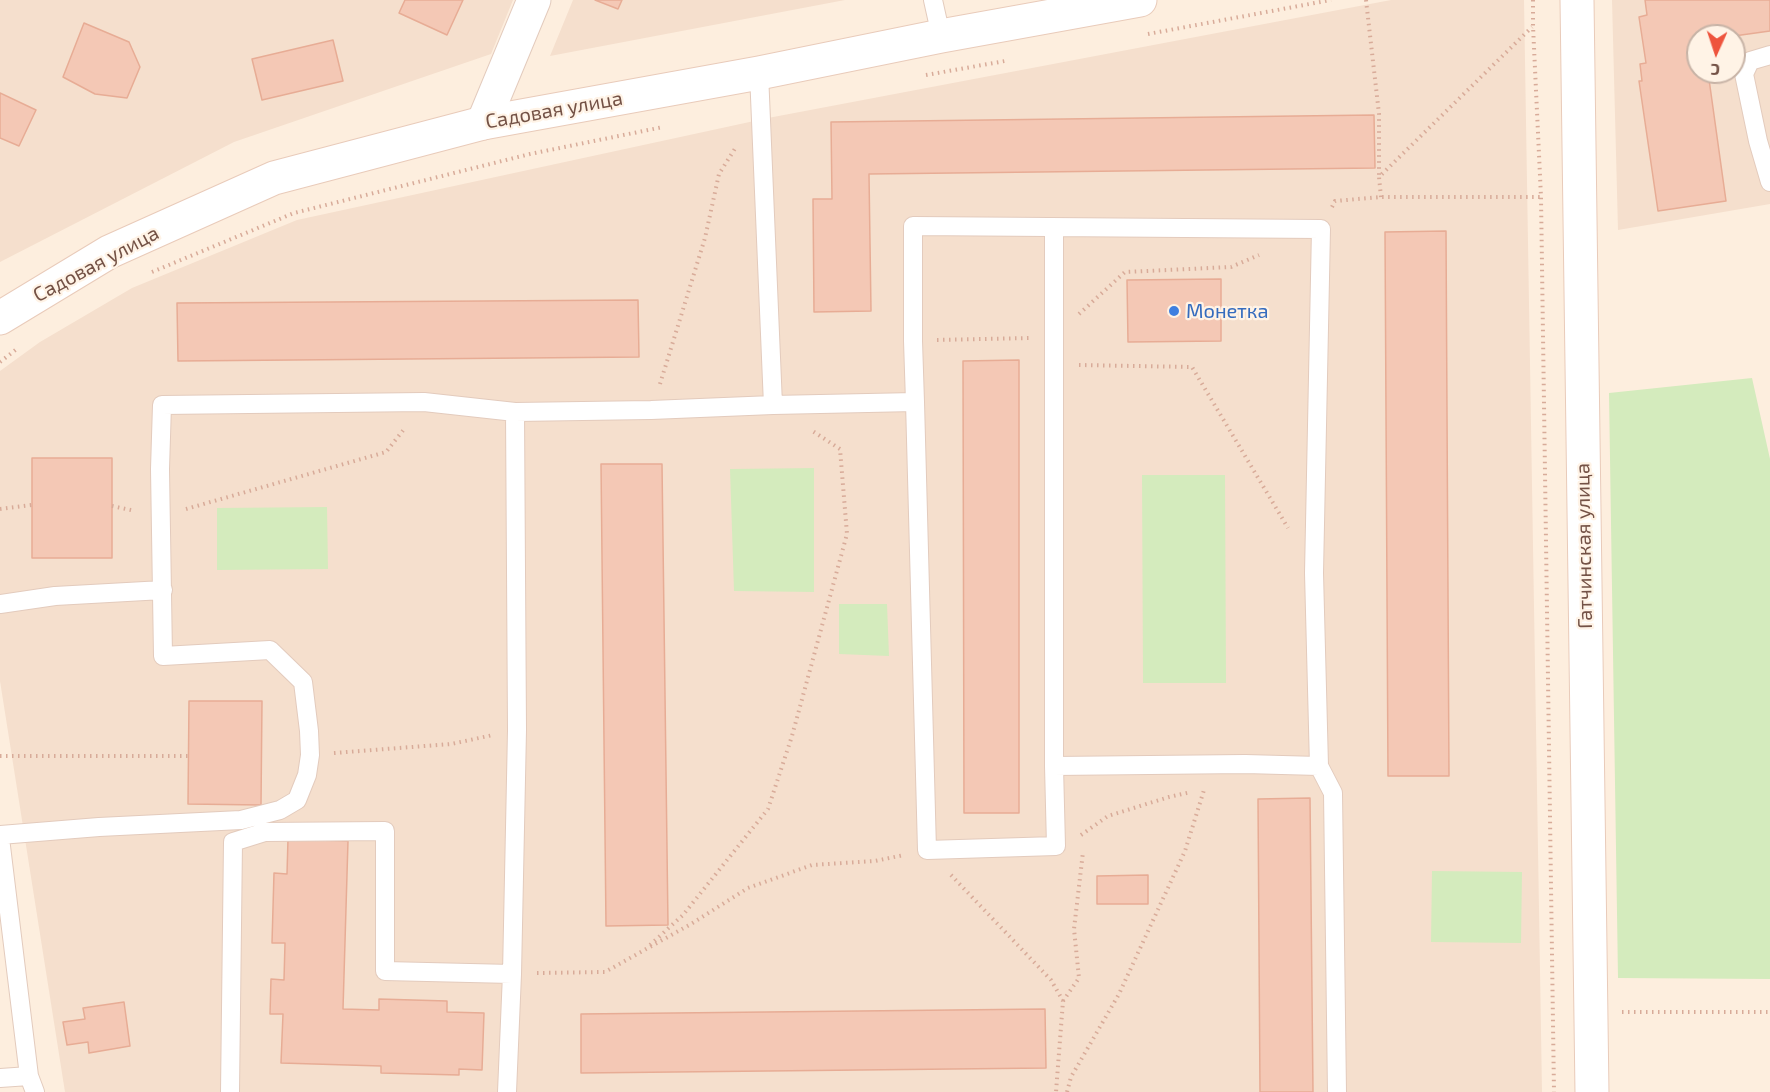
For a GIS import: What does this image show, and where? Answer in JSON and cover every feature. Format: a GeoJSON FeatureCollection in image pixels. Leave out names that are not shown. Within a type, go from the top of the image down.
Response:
{"type":"FeatureCollection","features":[{"type":"Feature","properties":{"kind":"street"},"geometry":{"type":"LineString","coordinates":[[483,123],[534,0]]}},
{"type":"Feature","properties":{"kind":"street","name":"Гатчинская улица"},"geometry":{"type":"LineString","coordinates":[[1577,0],[1592,1092]]}},
{"type":"Feature","properties":{"kind":"street","name":"Садовая улица"},"geometry":{"type":"LineString","coordinates":[[0,318],[109,252],[274,178],[483,123],[759,73],[1131,1]]}},
{"type":"Feature","properties":{"kind":"lane"},"geometry":{"type":"LineString","coordinates":[[933,0],[941,36]]}},
{"type":"Feature","properties":{"kind":"lane"},"geometry":{"type":"LineString","coordinates":[[1770,55],[1750,61],[1744,74],[1758,141],[1770,182]]}},
{"type":"Feature","properties":{"kind":"lane"},"geometry":{"type":"LineString","coordinates":[[759,73],[773,405]]}},
{"type":"Feature","properties":{"kind":"lane"},"geometry":{"type":"LineString","coordinates":[[1054,227],[1056,846],[927,850],[913,341],[913,226],[1054,227],[1321,229],[1314,573],[1318,766],[1334,793],[1337,1092]]}},
{"type":"Feature","properties":{"kind":"lane"},"geometry":{"type":"LineString","coordinates":[[0,1078],[32,1084],[0,836],[99,827],[240,820],[280,810],[297,800],[307,775],[310,755],[309,731],[303,682],[270,650],[163,656],[160,469],[162,405],[424,402],[515,412],[915,402]]}},
{"type":"Feature","properties":{"kind":"lane"},"geometry":{"type":"LineString","coordinates":[[507,1092],[513,974],[517,730],[515,412]]}},
{"type":"Feature","properties":{"kind":"lane"},"geometry":{"type":"LineString","coordinates":[[0,604],[55,596],[163,590]]}},
{"type":"Feature","properties":{"kind":"lane"},"geometry":{"type":"LineString","coordinates":[[1054,766],[1318,766]]}},
{"type":"Feature","properties":{"kind":"lane"},"geometry":{"type":"LineString","coordinates":[[230,1092],[233,842],[265,832],[385,831],[385,971],[513,974]]}},
{"type":"Feature","properties":{"kind":"path"},"geometry":{"type":"LineString","coordinates":[[1145,35],[1331,0]]}},
{"type":"Feature","properties":{"kind":"path"},"geometry":{"type":"LineString","coordinates":[[1366,0],[1379,114],[1381,197]]}},
{"type":"Feature","properties":{"kind":"path"},"geometry":{"type":"LineString","coordinates":[[1533,0],[1541,197],[1554,1092]]}},
{"type":"Feature","properties":{"kind":"path"},"geometry":{"type":"LineString","coordinates":[[1379,177],[1533,26]]}},
{"type":"Feature","properties":{"kind":"path"},"geometry":{"type":"LineString","coordinates":[[924,76],[1006,61]]}},
{"type":"Feature","properties":{"kind":"path"},"geometry":{"type":"LineString","coordinates":[[651,410],[705,238],[718,174],[761,106]]}},
{"type":"Feature","properties":{"kind":"path"},"geometry":{"type":"LineString","coordinates":[[148,274],[294,213],[530,154],[669,125]]}},
{"type":"Feature","properties":{"kind":"path"},"geometry":{"type":"LineString","coordinates":[[1321,229],[1335,201],[1381,197],[1541,197]]}},
{"type":"Feature","properties":{"kind":"path"},"geometry":{"type":"LineString","coordinates":[[913,341],[1054,337],[1125,272],[1231,267],[1261,254]]}},
{"type":"Feature","properties":{"kind":"path"},"geometry":{"type":"LineString","coordinates":[[0,363],[18,347]]}},
{"type":"Feature","properties":{"kind":"path"},"geometry":{"type":"LineString","coordinates":[[1054,365],[1192,367],[1314,573]]}},
{"type":"Feature","properties":{"kind":"path"},"geometry":{"type":"LineString","coordinates":[[161,516],[386,452],[424,402]]}},
{"type":"Feature","properties":{"kind":"path"},"geometry":{"type":"LineString","coordinates":[[643,951],[683,915],[768,810],[792,736],[848,534],[840,449],[773,405]]}},
{"type":"Feature","properties":{"kind":"path"},"geometry":{"type":"LineString","coordinates":[[0,509],[32,505]]}},
{"type":"Feature","properties":{"kind":"path"},"geometry":{"type":"LineString","coordinates":[[310,755],[451,744],[517,730]]}},
{"type":"Feature","properties":{"kind":"path"},"geometry":{"type":"LineString","coordinates":[[0,756],[188,756]]}},
{"type":"Feature","properties":{"kind":"path"},"geometry":{"type":"LineString","coordinates":[[1056,846],[1085,833],[1108,816],[1204,789],[1185,851],[1119,994],[1071,1077],[1067,1092]]}},
{"type":"Feature","properties":{"kind":"path"},"geometry":{"type":"LineString","coordinates":[[1056,1092],[1063,1001],[1079,978],[1074,929],[1085,833]]}},
{"type":"Feature","properties":{"kind":"path"},"geometry":{"type":"LineString","coordinates":[[513,974],[605,972],[748,888],[812,864],[875,861],[927,850],[1051,980],[1063,1001]]}},
{"type":"Feature","properties":{"kind":"path"},"geometry":{"type":"LineString","coordinates":[[1552,1012],[1770,1012]]}},
{"type":"Feature","properties":{"kind":"shaded area"},"geometry":{"type":"Polygon","coordinates":[[[0,0],[513,0],[491,54],[234,142],[0,262],[0,0]]]}},
{"type":"Feature","properties":{"kind":"shaded area"},"geometry":{"type":"Polygon","coordinates":[[[573,0],[845,0],[550,56],[573,0]]]}},
{"type":"Feature","properties":{"kind":"shaded area"},"geometry":{"type":"Polygon","coordinates":[[[1391,0],[1524,0],[1542,1092],[65,1092],[0,681],[0,371],[40,342],[132,288],[297,220],[768,118],[1391,0]]]}},
{"type":"Feature","properties":{"kind":"shaded area"},"geometry":{"type":"Polygon","coordinates":[[[1612,0],[1770,0],[1770,204],[1618,230],[1612,0]]]}},
{"type":"Feature","properties":{"kind":"green space"},"geometry":{"type":"Polygon","coordinates":[[[1752,378],[1770,459],[1770,979],[1618,978],[1609,393],[1752,378]]]}},
{"type":"Feature","properties":{"kind":"green space"},"geometry":{"type":"Polygon","coordinates":[[[814,468],[814,592],[734,591],[730,469],[814,468]]]}},
{"type":"Feature","properties":{"kind":"green space"},"geometry":{"type":"Polygon","coordinates":[[[1142,475],[1225,475],[1226,683],[1143,683],[1142,475]]]}},
{"type":"Feature","properties":{"kind":"green space"},"geometry":{"type":"Polygon","coordinates":[[[327,507],[328,569],[217,570],[217,508],[327,507]]]}},
{"type":"Feature","properties":{"kind":"green space"},"geometry":{"type":"Polygon","coordinates":[[[839,604],[887,604],[889,656],[839,654],[839,604]]]}},
{"type":"Feature","properties":{"kind":"green space"},"geometry":{"type":"Polygon","coordinates":[[[1432,871],[1522,872],[1521,943],[1431,942],[1432,871]]]}},
{"type":"Feature","properties":{"kind":"building"},"geometry":{"type":"Polygon","coordinates":[[[405,0],[463,0],[447,35],[399,13],[405,0]]]}},
{"type":"Feature","properties":{"kind":"building"},"geometry":{"type":"Polygon","coordinates":[[[595,0],[622,0],[618,9],[595,0]]]}},
{"type":"Feature","properties":{"kind":"building"},"geometry":{"type":"Polygon","coordinates":[[[1645,0],[1770,0],[1770,31],[1746,34],[1746,24],[1686,24],[1686,84],[1710,84],[1726,201],[1658,211],[1639,81],[1642,81],[1640,64],[1646,63],[1639,17],[1647,15],[1645,0]]]}},
{"type":"Feature","properties":{"kind":"building"},"geometry":{"type":"Polygon","coordinates":[[[84,23],[129,42],[140,67],[127,98],[95,94],[63,77],[84,23]]]}},
{"type":"Feature","properties":{"kind":"building"},"geometry":{"type":"Polygon","coordinates":[[[333,40],[343,81],[262,100],[252,59],[333,40]]]}},
{"type":"Feature","properties":{"kind":"building"},"geometry":{"type":"Polygon","coordinates":[[[0,93],[36,110],[19,146],[0,138],[0,93]]]}},
{"type":"Feature","properties":{"kind":"building"},"geometry":{"type":"Polygon","coordinates":[[[1374,115],[1375,168],[869,174],[871,311],[814,312],[813,199],[832,199],[831,122],[1374,115]]]}},
{"type":"Feature","properties":{"kind":"building"},"geometry":{"type":"Polygon","coordinates":[[[1446,231],[1449,776],[1388,776],[1385,232],[1446,231]]]}},
{"type":"Feature","properties":{"kind":"building","name":"Монетка"},"geometry":{"type":"Polygon","coordinates":[[[1221,279],[1221,341],[1128,342],[1127,280],[1221,279]]]}},
{"type":"Feature","properties":{"kind":"building"},"geometry":{"type":"Polygon","coordinates":[[[638,300],[639,357],[178,361],[177,303],[638,300]]]}},
{"type":"Feature","properties":{"kind":"building"},"geometry":{"type":"Polygon","coordinates":[[[1019,360],[1019,813],[964,813],[963,361],[1019,360]]]}},
{"type":"Feature","properties":{"kind":"building"},"geometry":{"type":"Polygon","coordinates":[[[32,458],[112,458],[112,558],[32,558],[32,458]]]}},
{"type":"Feature","properties":{"kind":"building"},"geometry":{"type":"Polygon","coordinates":[[[601,464],[662,464],[668,925],[606,926],[601,464]]]}},
{"type":"Feature","properties":{"kind":"building"},"geometry":{"type":"Polygon","coordinates":[[[189,701],[262,701],[261,805],[188,804],[189,701]]]}},
{"type":"Feature","properties":{"kind":"building"},"geometry":{"type":"Polygon","coordinates":[[[1310,798],[1313,1092],[1260,1092],[1258,799],[1310,798]]]}},
{"type":"Feature","properties":{"kind":"building"},"geometry":{"type":"Polygon","coordinates":[[[288,839],[348,841],[343,1009],[379,1010],[379,999],[447,1001],[447,1012],[484,1013],[482,1070],[459,1069],[459,1075],[381,1073],[381,1066],[281,1063],[283,1014],[270,1014],[271,979],[284,980],[285,943],[272,943],[274,873],[287,874],[288,839]]]}},
{"type":"Feature","properties":{"kind":"building"},"geometry":{"type":"Polygon","coordinates":[[[1148,875],[1148,904],[1097,904],[1097,876],[1148,875]]]}},
{"type":"Feature","properties":{"kind":"building"},"geometry":{"type":"Polygon","coordinates":[[[124,1002],[130,1046],[89,1053],[88,1042],[67,1045],[63,1022],[85,1019],[83,1008],[124,1002]]]}},
{"type":"Feature","properties":{"kind":"building"},"geometry":{"type":"Polygon","coordinates":[[[1045,1009],[1046,1068],[581,1073],[581,1014],[1045,1009]]]}},
{"type":"Feature","properties":{"kind":"place","name":"Монетка"},"geometry":{"type":"Point","coordinates":[1174,311]}}]}
